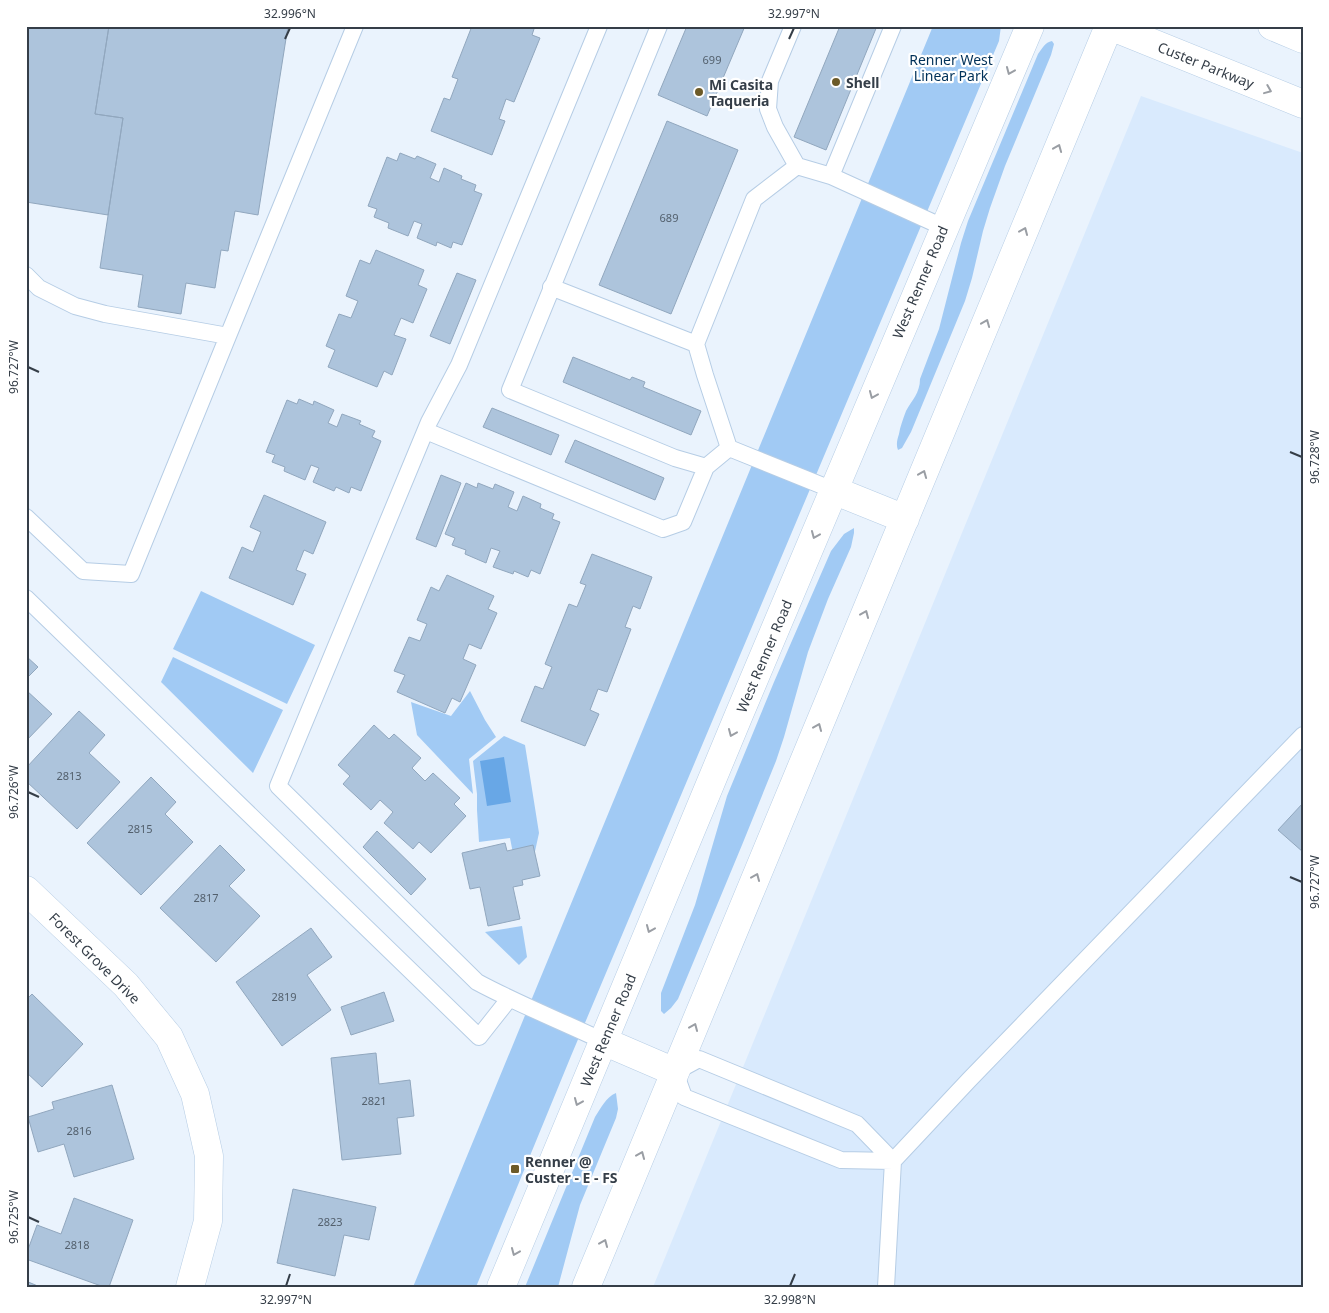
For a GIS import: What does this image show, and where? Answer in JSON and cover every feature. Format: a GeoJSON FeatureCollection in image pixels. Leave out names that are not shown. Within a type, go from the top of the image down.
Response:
{"type":"FeatureCollection","features":[{"type":"Feature","properties":{"kind":"main road","name":"West Renner Road"},"geometry":{"type":"LineString","coordinates":[[501,1287],[943,227],[1030,26]]}},
{"type":"Feature","properties":{"kind":"main road","name":"Custer Parkway"},"geometry":{"type":"LineString","coordinates":[[1109,26],[1303,104]]}},
{"type":"Feature","properties":{"kind":"main road"},"geometry":{"type":"LineString","coordinates":[[586,1287],[1109,26]]}},
{"type":"Feature","properties":{"kind":"main road"},"geometry":{"type":"LineString","coordinates":[[1272,26],[1303,39]]}},
{"type":"Feature","properties":{"kind":"main road"},"geometry":{"type":"LineString","coordinates":[[833,490],[905,519]]}},
{"type":"Feature","properties":{"kind":"main road","name":"Forest Grove Drive"},"geometry":{"type":"LineString","coordinates":[[26,890],[126,985],[157,1022],[169,1038],[195,1094],[208,1156],[208,1221],[190,1287]]}},
{"type":"Feature","properties":{"kind":"main road"},"geometry":{"type":"LineString","coordinates":[[603,1041],[675,1072]]}},
{"type":"Feature","properties":{"kind":"lane"},"geometry":{"type":"LineString","coordinates":[[26,517],[83,570],[131,574],[355,26]]}},
{"type":"Feature","properties":{"kind":"lane"},"geometry":{"type":"LineString","coordinates":[[599,26],[459,365],[426,431],[278,786],[477,982],[509,999],[603,1041]]}},
{"type":"Feature","properties":{"kind":"lane"},"geometry":{"type":"LineString","coordinates":[[659,26],[510,390],[675,458],[706,467]]}},
{"type":"Feature","properties":{"kind":"lane"},"geometry":{"type":"LineString","coordinates":[[793,26],[770,81],[768,109],[775,127],[797,166],[831,176],[943,227]]}},
{"type":"Feature","properties":{"kind":"lane"},"geometry":{"type":"LineString","coordinates":[[831,176],[893,26]]}},
{"type":"Feature","properties":{"kind":"lane"},"geometry":{"type":"LineString","coordinates":[[797,166],[754,199],[696,344],[704,375],[729,448],[833,490]]}},
{"type":"Feature","properties":{"kind":"lane"},"geometry":{"type":"LineString","coordinates":[[26,275],[39,288],[74,306],[105,314],[228,336]]}},
{"type":"Feature","properties":{"kind":"lane"},"geometry":{"type":"LineString","coordinates":[[552,287],[696,344]]}},
{"type":"Feature","properties":{"kind":"lane"},"geometry":{"type":"LineString","coordinates":[[426,431],[663,529],[683,522],[706,467],[729,448]]}},
{"type":"Feature","properties":{"kind":"lane"},"geometry":{"type":"LineString","coordinates":[[26,598],[479,1036],[509,999]]}},
{"type":"Feature","properties":{"kind":"lane"},"geometry":{"type":"LineString","coordinates":[[886,1287],[893,1161],[1303,735]]}},
{"type":"Feature","properties":{"kind":"lane"},"geometry":{"type":"LineString","coordinates":[[699,1059],[706,1061],[857,1124],[893,1161],[840,1160],[684,1097],[675,1072],[699,1059]]}},
{"type":"Feature","properties":{"kind":"shaded area"},"geometry":{"type":"Polygon","coordinates":[[[1141,96],[1303,153],[1303,1287],[653,1287],[1141,96]]]}},
{"type":"Feature","properties":{"kind":"shaded area"},"geometry":{"type":"Polygon","coordinates":[[[504,757],[511,802],[487,806],[480,761],[504,757]]]}},
{"type":"Feature","properties":{"kind":"green space","name":"Renner West Linear Park"},"geometry":{"type":"Polygon","coordinates":[[[933,26],[1001,26],[999,41],[571,1056],[476,1287],[413,1287],[933,26]]]}},
{"type":"Feature","properties":{"kind":"green space"},"geometry":{"type":"Polygon","coordinates":[[[1052,41],[1054,44],[1051,55],[1005,166],[990,208],[965,301],[911,432],[902,448],[898,450],[897,442],[901,426],[906,411],[917,392],[939,329],[968,221],[1038,54],[1046,44],[1052,41]]]}},
{"type":"Feature","properties":{"kind":"green space"},"geometry":{"type":"Polygon","coordinates":[[[854,528],[851,547],[828,599],[808,652],[776,761],[678,999],[664,1014],[661,1011],[661,993],[695,905],[727,796],[831,551],[844,534],[854,528]]]}},
{"type":"Feature","properties":{"kind":"green space"},"geometry":{"type":"Polygon","coordinates":[[[201,591],[315,645],[287,704],[173,649],[201,591]]]}},
{"type":"Feature","properties":{"kind":"green space"},"geometry":{"type":"Polygon","coordinates":[[[173,657],[283,710],[253,773],[161,682],[173,657]]]}},
{"type":"Feature","properties":{"kind":"green space"},"geometry":{"type":"Polygon","coordinates":[[[470,691],[496,737],[469,759],[473,794],[417,735],[411,702],[451,716],[470,691]]]}},
{"type":"Feature","properties":{"kind":"green space"},"geometry":{"type":"Polygon","coordinates":[[[504,736],[525,745],[539,833],[532,865],[516,869],[510,838],[479,842],[477,794],[473,761],[504,736]]]}},
{"type":"Feature","properties":{"kind":"green space"},"geometry":{"type":"Polygon","coordinates":[[[522,926],[527,957],[519,965],[485,932],[522,926]]]}},
{"type":"Feature","properties":{"kind":"green space"},"geometry":{"type":"Polygon","coordinates":[[[616,1093],[618,1109],[616,1118],[580,1205],[558,1287],[525,1287],[595,1117],[607,1100],[616,1093]]]}},
{"type":"Feature","properties":{"kind":"building"},"geometry":{"type":"Polygon","coordinates":[[[26,26],[109,26],[95,114],[123,118],[108,215],[26,202],[26,26]]]}},
{"type":"Feature","properties":{"kind":"building"},"geometry":{"type":"Polygon","coordinates":[[[109,26],[288,26],[258,215],[235,211],[228,251],[221,250],[215,288],[186,283],[181,314],[138,307],[143,275],[100,268],[123,118],[95,114],[109,26]]]}},
{"type":"Feature","properties":{"kind":"building"},"geometry":{"type":"Polygon","coordinates":[[[472,26],[535,26],[532,35],[540,38],[514,102],[506,99],[499,119],[505,121],[492,155],[431,131],[444,98],[450,100],[458,79],[452,77],[472,26]]]}},
{"type":"Feature","properties":{"kind":"building"},"geometry":{"type":"Polygon","coordinates":[[[687,26],[745,26],[707,116],[658,95],[687,26]]]}},
{"type":"Feature","properties":{"kind":"building","name":"Shell"},"geometry":{"type":"Polygon","coordinates":[[[840,26],[877,26],[826,150],[794,137],[840,26]]]}},
{"type":"Feature","properties":{"kind":"building"},"geometry":{"type":"Polygon","coordinates":[[[667,121],[738,150],[671,314],[599,285],[667,121]]]}},
{"type":"Feature","properties":{"kind":"building"},"geometry":{"type":"Polygon","coordinates":[[[400,153],[415,159],[417,156],[436,164],[430,178],[439,182],[444,168],[462,176],[461,179],[476,185],[474,191],[482,194],[462,245],[453,242],[451,248],[437,242],[436,246],[417,238],[422,224],[414,221],[408,236],[388,228],[389,223],[374,217],[377,209],[368,206],[387,157],[397,161],[400,153]]]}},
{"type":"Feature","properties":{"kind":"building"},"geometry":{"type":"Polygon","coordinates":[[[376,250],[424,270],[418,285],[427,289],[413,323],[401,318],[394,335],[406,339],[392,375],[384,371],[377,387],[328,367],[335,350],[326,346],[339,314],[351,318],[358,301],[346,296],[360,260],[370,264],[376,250]]]}},
{"type":"Feature","properties":{"kind":"building"},"geometry":{"type":"Polygon","coordinates":[[[457,273],[476,280],[450,344],[430,336],[457,273]]]}},
{"type":"Feature","properties":{"kind":"building"},"geometry":{"type":"Polygon","coordinates":[[[573,357],[630,380],[632,377],[645,382],[643,387],[701,411],[691,435],[563,382],[573,357]]]}},
{"type":"Feature","properties":{"kind":"building"},"geometry":{"type":"Polygon","coordinates":[[[299,399],[313,405],[314,401],[334,410],[328,423],[337,427],[342,414],[361,421],[359,424],[375,431],[372,437],[381,441],[361,491],[351,487],[349,493],[336,487],[334,491],[313,482],[319,468],[311,465],[305,480],[284,471],[285,467],[272,462],[275,455],[266,452],[287,400],[297,404],[299,399]]]}},
{"type":"Feature","properties":{"kind":"building"},"geometry":{"type":"Polygon","coordinates":[[[492,408],[559,435],[551,455],[483,427],[492,408]]]}},
{"type":"Feature","properties":{"kind":"building"},"geometry":{"type":"Polygon","coordinates":[[[575,440],[664,478],[655,500],[565,462],[575,440]]]}},
{"type":"Feature","properties":{"kind":"building"},"geometry":{"type":"Polygon","coordinates":[[[441,475],[461,483],[436,547],[416,539],[441,475]]]}},
{"type":"Feature","properties":{"kind":"building"},"geometry":{"type":"Polygon","coordinates":[[[466,483],[477,488],[478,483],[493,489],[495,484],[514,492],[508,507],[517,511],[523,496],[541,504],[540,508],[554,514],[552,519],[560,522],[540,574],[531,570],[528,577],[514,571],[513,574],[493,567],[500,551],[491,548],[486,563],[465,554],[466,550],[452,545],[455,538],[445,534],[466,483]]]}},
{"type":"Feature","properties":{"kind":"building"},"geometry":{"type":"Polygon","coordinates":[[[264,495],[326,522],[313,554],[304,550],[296,570],[306,574],[293,605],[229,578],[242,547],[253,552],[261,532],[250,527],[264,495]]]}},
{"type":"Feature","properties":{"kind":"building"},"geometry":{"type":"Polygon","coordinates":[[[592,554],[652,577],[640,609],[633,606],[625,627],[631,629],[607,692],[598,689],[590,710],[599,714],[585,746],[521,721],[535,686],[543,689],[552,667],[545,664],[569,604],[577,607],[586,585],[580,583],[592,554]]]}},
{"type":"Feature","properties":{"kind":"building"},"geometry":{"type":"Polygon","coordinates":[[[447,575],[494,596],[488,609],[497,613],[481,649],[469,644],[463,659],[476,665],[460,702],[452,698],[445,713],[397,692],[405,675],[394,671],[409,637],[420,641],[427,624],[417,620],[431,587],[439,591],[447,575]]]}},
{"type":"Feature","properties":{"kind":"building"},"geometry":{"type":"Polygon","coordinates":[[[26,656],[38,667],[26,679],[26,656]]]}},
{"type":"Feature","properties":{"kind":"building"},"geometry":{"type":"Polygon","coordinates":[[[26,690],[52,714],[26,741],[26,690]]]}},
{"type":"Feature","properties":{"kind":"building"},"geometry":{"type":"Polygon","coordinates":[[[79,711],[105,735],[89,753],[120,782],[77,829],[26,781],[26,768],[79,711]]]}},
{"type":"Feature","properties":{"kind":"building"},"geometry":{"type":"Polygon","coordinates":[[[374,725],[389,739],[394,734],[421,758],[412,768],[425,781],[433,773],[460,798],[454,804],[466,816],[431,853],[419,842],[413,849],[384,823],[393,812],[380,800],[371,810],[343,784],[350,776],[338,765],[374,725]]]}},
{"type":"Feature","properties":{"kind":"building"},"geometry":{"type":"Polygon","coordinates":[[[151,777],[176,802],[165,814],[193,842],[141,895],[87,843],[151,777]]]}},
{"type":"Feature","properties":{"kind":"building"},"geometry":{"type":"Polygon","coordinates":[[[1303,803],[1303,852],[1278,830],[1303,803]]]}},
{"type":"Feature","properties":{"kind":"building"},"geometry":{"type":"Polygon","coordinates":[[[377,831],[426,879],[411,895],[363,847],[377,831]]]}},
{"type":"Feature","properties":{"kind":"building"},"geometry":{"type":"Polygon","coordinates":[[[505,843],[507,851],[533,845],[540,876],[522,880],[523,885],[513,887],[520,919],[488,926],[480,887],[470,889],[462,853],[505,843]]]}},
{"type":"Feature","properties":{"kind":"building"},"geometry":{"type":"Polygon","coordinates":[[[220,845],[245,870],[229,886],[260,916],[216,962],[160,908],[220,845]]]}},
{"type":"Feature","properties":{"kind":"building"},"geometry":{"type":"Polygon","coordinates":[[[311,928],[332,957],[307,975],[331,1010],[282,1046],[236,982],[311,928]]]}},
{"type":"Feature","properties":{"kind":"building"},"geometry":{"type":"Polygon","coordinates":[[[384,992],[394,1021],[351,1035],[341,1007],[384,992]]]}},
{"type":"Feature","properties":{"kind":"building"},"geometry":{"type":"Polygon","coordinates":[[[32,994],[83,1044],[42,1087],[26,1072],[26,1000],[32,994]]]}},
{"type":"Feature","properties":{"kind":"building"},"geometry":{"type":"Polygon","coordinates":[[[376,1053],[379,1084],[410,1080],[414,1116],[397,1118],[401,1154],[342,1160],[331,1058],[376,1053]]]}},
{"type":"Feature","properties":{"kind":"building"},"geometry":{"type":"Polygon","coordinates":[[[112,1085],[134,1159],[74,1177],[64,1144],[38,1152],[28,1117],[54,1109],[52,1102],[112,1085]]]}},
{"type":"Feature","properties":{"kind":"building"},"geometry":{"type":"Polygon","coordinates":[[[293,1189],[376,1207],[369,1240],[344,1235],[335,1276],[277,1263],[293,1189]]]}},
{"type":"Feature","properties":{"kind":"building"},"geometry":{"type":"Polygon","coordinates":[[[74,1198],[133,1220],[109,1287],[104,1287],[26,1259],[37,1225],[61,1234],[74,1198]]]}},
{"type":"Feature","properties":{"kind":"building"},"geometry":{"type":"Polygon","coordinates":[[[26,1281],[40,1287],[26,1287],[26,1281]]]}},
{"type":"Feature","properties":{"kind":"place","name":"Shell"},"geometry":{"type":"Point","coordinates":[836,82]}},
{"type":"Feature","properties":{"kind":"place","name":"Mi Casita Taqueria"},"geometry":{"type":"Point","coordinates":[699,92]}},
{"type":"Feature","properties":{"kind":"place","name":"Renner @ Custer - E - FS"},"geometry":{"type":"Point","coordinates":[515,1169]}}]}
